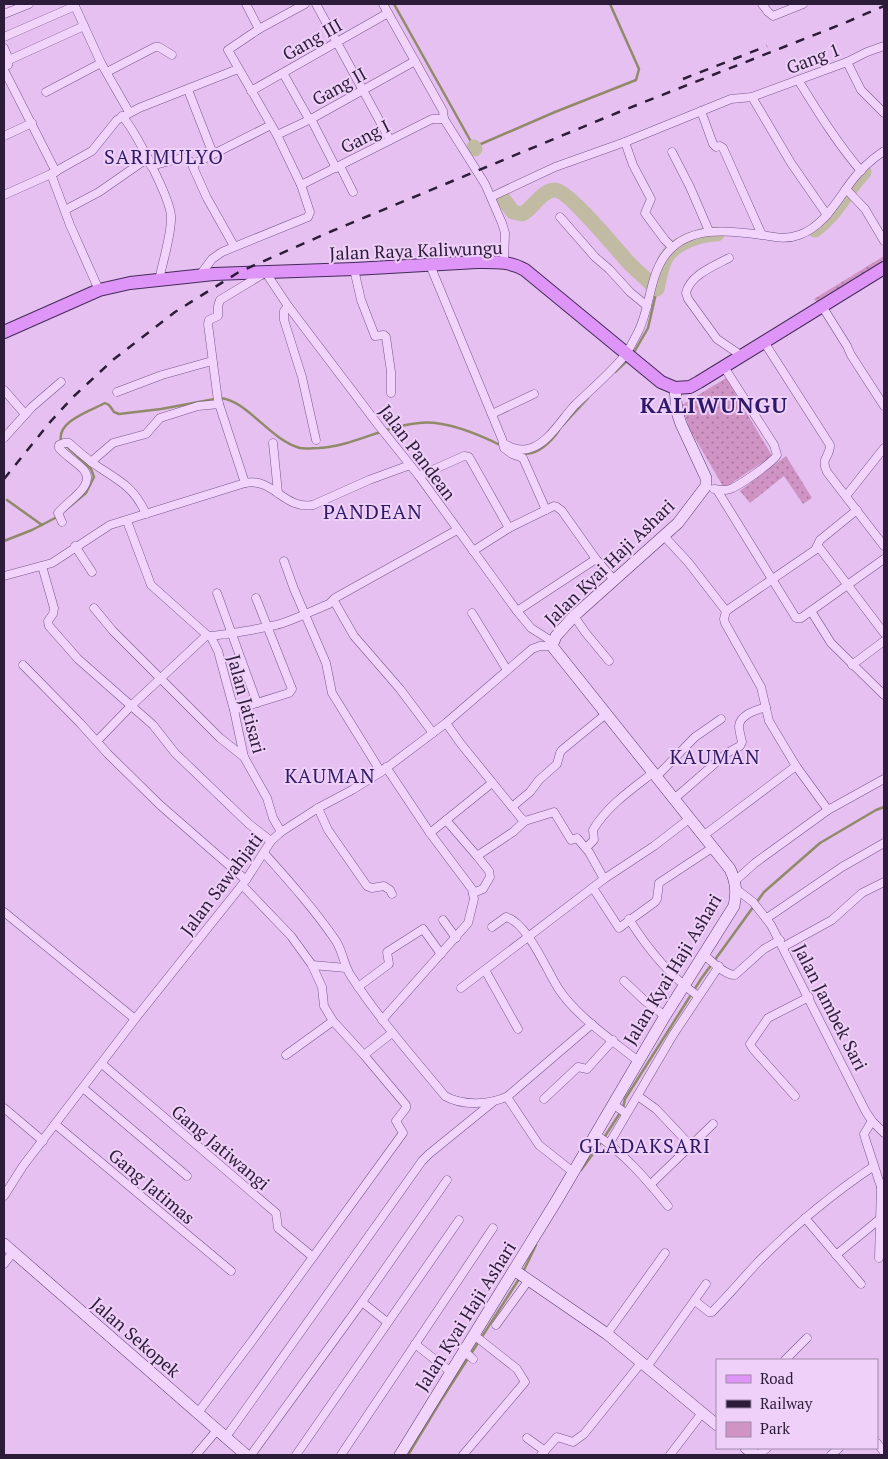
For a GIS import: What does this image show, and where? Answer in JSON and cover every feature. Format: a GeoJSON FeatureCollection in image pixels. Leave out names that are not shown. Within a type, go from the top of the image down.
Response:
{"type":"FeatureCollection","features":[{"type":"Feature","properties":{"kind":"main road","name":"Jalan Raya Kaliwungu"},"geometry":{"type":"LineString","coordinates":[[4,332],[99,290],[124,284],[233,273],[504,262],[525,270],[661,382],[675,388]]}},
{"type":"Feature","properties":{"kind":"main road"},"geometry":{"type":"LineString","coordinates":[[706,486],[706,478],[677,412],[675,388],[690,387],[884,268]]}},
{"type":"Feature","properties":{"kind":"main road","name":"Jalan Kyai Haji Ashari"},"geometry":{"type":"LineString","coordinates":[[400,1455],[451,1372],[468,1355],[522,1276],[573,1172],[598,1136],[638,1061],[686,988],[734,906],[736,885],[730,869],[552,644],[556,636],[574,616],[678,523],[706,486]]}},
{"type":"Feature","properties":{"kind":"main road","name":"Jalan Sekopek"},"geometry":{"type":"LineString","coordinates":[[4,1244],[246,1455]]}},
{"type":"Feature","properties":{"kind":"main road"},"geometry":{"type":"LineString","coordinates":[[522,1276],[607,1334],[716,1424]]}},
{"type":"Feature","properties":{"kind":"street"},"geometry":{"type":"LineString","coordinates":[[4,14],[29,4]]}},
{"type":"Feature","properties":{"kind":"street"},"geometry":{"type":"LineString","coordinates":[[246,4],[259,29]]}},
{"type":"Feature","properties":{"kind":"street"},"geometry":{"type":"LineString","coordinates":[[200,275],[216,256],[234,246],[309,215],[310,210],[301,185],[277,135],[228,52],[228,49],[259,29],[305,4]]}},
{"type":"Feature","properties":{"kind":"street"},"geometry":{"type":"LineString","coordinates":[[316,4],[390,140]]}},
{"type":"Feature","properties":{"kind":"street"},"geometry":{"type":"LineString","coordinates":[[383,4],[443,111],[444,119],[485,184],[504,233],[504,262]]}},
{"type":"Feature","properties":{"kind":"street"},"geometry":{"type":"LineString","coordinates":[[762,4],[773,16],[803,4]]}},
{"type":"Feature","properties":{"kind":"street"},"geometry":{"type":"LineString","coordinates":[[4,37],[74,5],[170,208],[171,219],[159,281]]}},
{"type":"Feature","properties":{"kind":"street","name":"Gang III"},"geometry":{"type":"LineString","coordinates":[[251,91],[388,13]]}},
{"type":"Feature","properties":{"kind":"street"},"geometry":{"type":"LineString","coordinates":[[6,66],[84,26]]}},
{"type":"Feature","properties":{"kind":"street","name":"Gang 1"},"geometry":{"type":"LineString","coordinates":[[490,198],[555,167],[625,142],[731,99],[752,97],[847,62],[884,46]]}},
{"type":"Feature","properties":{"kind":"street"},"geometry":{"type":"LineString","coordinates":[[107,72],[155,47],[159,47],[172,55]]}},
{"type":"Feature","properties":{"kind":"street"},"geometry":{"type":"LineString","coordinates":[[4,48],[6,66],[53,173],[65,210],[99,290]]}},
{"type":"Feature","properties":{"kind":"street","name":"Gang II"},"geometry":{"type":"LineString","coordinates":[[277,135],[415,61]]}},
{"type":"Feature","properties":{"kind":"street"},"geometry":{"type":"LineString","coordinates":[[847,62],[861,90],[884,113]]}},
{"type":"Feature","properties":{"kind":"street"},"geometry":{"type":"LineString","coordinates":[[46,92],[101,63]]}},
{"type":"Feature","properties":{"kind":"street"},"geometry":{"type":"LineString","coordinates":[[4,194],[53,173],[95,149],[117,120],[125,114],[238,69]]}},
{"type":"Feature","properties":{"kind":"street"},"geometry":{"type":"LineString","coordinates":[[284,73],[352,192]]}},
{"type":"Feature","properties":{"kind":"street"},"geometry":{"type":"LineString","coordinates":[[798,80],[830,131],[861,171]]}},
{"type":"Feature","properties":{"kind":"street"},"geometry":{"type":"LineString","coordinates":[[188,90],[213,154]]}},
{"type":"Feature","properties":{"kind":"street"},"geometry":{"type":"LineString","coordinates":[[752,97],[791,163],[827,215]]}},
{"type":"Feature","properties":{"kind":"street"},"geometry":{"type":"LineString","coordinates":[[701,111],[714,144],[716,147],[720,146],[723,148],[762,235]]}},
{"type":"Feature","properties":{"kind":"street","name":"Gang I"},"geometry":{"type":"LineString","coordinates":[[301,185],[432,119],[444,119]]}},
{"type":"Feature","properties":{"kind":"street"},"geometry":{"type":"LineString","coordinates":[[4,136],[32,123]]}},
{"type":"Feature","properties":{"kind":"street"},"geometry":{"type":"LineString","coordinates":[[194,164],[271,125]]}},
{"type":"Feature","properties":{"kind":"street"},"geometry":{"type":"LineString","coordinates":[[625,142],[633,165],[651,199],[645,213],[672,248]]}},
{"type":"Feature","properties":{"kind":"street"},"geometry":{"type":"LineString","coordinates":[[503,445],[523,450],[541,443],[630,356],[660,263],[672,248],[683,240],[709,231],[724,231],[778,238],[799,235],[827,215],[849,191],[861,171],[884,151]]}},
{"type":"Feature","properties":{"kind":"street"},"geometry":{"type":"LineString","coordinates":[[672,152],[709,231]]}},
{"type":"Feature","properties":{"kind":"street"},"geometry":{"type":"LineString","coordinates":[[65,210],[149,162],[185,158],[194,164]]}},
{"type":"Feature","properties":{"kind":"street"},"geometry":{"type":"LineString","coordinates":[[194,164],[194,170],[207,198],[234,246]]}},
{"type":"Feature","properties":{"kind":"street"},"geometry":{"type":"LineString","coordinates":[[849,191],[865,209],[884,240]]}},
{"type":"Feature","properties":{"kind":"street"},"geometry":{"type":"LineString","coordinates":[[560,217],[595,258],[647,306]]}},
{"type":"Feature","properties":{"kind":"street"},"geometry":{"type":"LineString","coordinates":[[729,258],[711,267],[693,280],[686,292],[688,299],[717,339],[742,356]]}},
{"type":"Feature","properties":{"kind":"street"},"geometry":{"type":"LineString","coordinates":[[430,265],[503,445],[512,454],[523,458],[546,510]]}},
{"type":"Feature","properties":{"kind":"street"},"geometry":{"type":"LineString","coordinates":[[354,269],[360,300],[375,336],[384,335],[386,337],[391,372],[391,393]]}},
{"type":"Feature","properties":{"kind":"street"},"geometry":{"type":"LineString","coordinates":[[245,483],[218,399],[208,324],[209,320],[218,316],[220,300],[266,273]]}},
{"type":"Feature","properties":{"kind":"street","name":"Jalan Pandean"},"geometry":{"type":"LineString","coordinates":[[266,273],[288,306],[419,476],[517,611],[531,628],[552,644]]}},
{"type":"Feature","properties":{"kind":"street"},"geometry":{"type":"LineString","coordinates":[[288,306],[284,311],[284,320],[302,378],[316,440]]}},
{"type":"Feature","properties":{"kind":"street"},"geometry":{"type":"LineString","coordinates":[[822,306],[847,346],[850,356],[884,406]]}},
{"type":"Feature","properties":{"kind":"street"},"geometry":{"type":"LineString","coordinates":[[764,342],[830,445],[830,451],[824,458],[825,468],[884,546]]}},
{"type":"Feature","properties":{"kind":"street"},"geometry":{"type":"LineString","coordinates":[[117,392],[162,375],[212,361]]}},
{"type":"Feature","properties":{"kind":"street"},"geometry":{"type":"LineString","coordinates":[[706,486],[722,491],[733,488],[767,466],[777,455],[774,445],[724,367]]}},
{"type":"Feature","properties":{"kind":"street"},"geometry":{"type":"LineString","coordinates":[[4,438],[25,414],[61,382]]}},
{"type":"Feature","properties":{"kind":"street"},"geometry":{"type":"LineString","coordinates":[[4,390],[25,414]]}},
{"type":"Feature","properties":{"kind":"street"},"geometry":{"type":"LineString","coordinates":[[492,414],[534,394]]}},
{"type":"Feature","properties":{"kind":"street"},"geometry":{"type":"LineString","coordinates":[[92,462],[114,443],[146,434],[160,418],[218,399]]}},
{"type":"Feature","properties":{"kind":"street"},"geometry":{"type":"LineString","coordinates":[[60,518],[59,511],[81,490],[87,480],[82,468],[59,448],[63,443],[69,444],[131,490],[140,501],[146,514]]}},
{"type":"Feature","properties":{"kind":"street"},"geometry":{"type":"LineString","coordinates":[[273,443],[278,493]]}},
{"type":"Feature","properties":{"kind":"street"},"geometry":{"type":"LineString","coordinates":[[846,496],[884,448]]}},
{"type":"Feature","properties":{"kind":"street"},"geometry":{"type":"LineString","coordinates":[[419,476],[464,456],[469,457],[509,528]]}},
{"type":"Feature","properties":{"kind":"street"},"geometry":{"type":"LineString","coordinates":[[4,576],[52,563],[75,546],[110,525],[245,483],[257,482],[265,485],[288,501],[300,506],[313,505],[369,480],[410,465]]}},
{"type":"Feature","properties":{"kind":"street"},"geometry":{"type":"LineString","coordinates":[[717,490],[793,616],[798,619],[884,559]]}},
{"type":"Feature","properties":{"kind":"street"},"geometry":{"type":"LineString","coordinates":[[473,551],[509,528],[554,506],[559,509],[614,580]]}},
{"type":"Feature","properties":{"kind":"street"},"geometry":{"type":"LineString","coordinates":[[828,810],[796,766],[770,721],[761,687],[724,619],[726,611],[818,546],[820,540],[857,510]]}},
{"type":"Feature","properties":{"kind":"street"},"geometry":{"type":"LineString","coordinates":[[127,520],[151,585],[209,636]]}},
{"type":"Feature","properties":{"kind":"street"},"geometry":{"type":"LineString","coordinates":[[97,742],[130,706],[209,636],[231,634],[282,624],[334,601],[335,598],[457,530]]}},
{"type":"Feature","properties":{"kind":"street"},"geometry":{"type":"LineString","coordinates":[[664,536],[688,562],[726,611]]}},
{"type":"Feature","properties":{"kind":"street"},"geometry":{"type":"LineString","coordinates":[[75,546],[92,572]]}},
{"type":"Feature","properties":{"kind":"street"},"geometry":{"type":"LineString","coordinates":[[818,546],[884,633]]}},
{"type":"Feature","properties":{"kind":"street"},"geometry":{"type":"LineString","coordinates":[[517,611],[596,559]]}},
{"type":"Feature","properties":{"kind":"street"},"geometry":{"type":"LineString","coordinates":[[284,561],[304,614],[326,663],[332,693],[383,769],[472,889],[473,893],[473,904],[468,923],[382,1020]]}},
{"type":"Feature","properties":{"kind":"street"},"geometry":{"type":"LineString","coordinates":[[42,566],[54,608],[53,614],[48,621],[49,626],[78,658],[153,725],[182,759],[249,824],[271,841]]}},
{"type":"Feature","properties":{"kind":"street"},"geometry":{"type":"LineString","coordinates":[[217,593],[257,703]]}},
{"type":"Feature","properties":{"kind":"street"},"geometry":{"type":"LineString","coordinates":[[234,710],[288,693],[292,689],[256,598]]}},
{"type":"Feature","properties":{"kind":"street"},"geometry":{"type":"LineString","coordinates":[[334,601],[354,636],[400,689],[433,733]]}},
{"type":"Feature","properties":{"kind":"street"},"geometry":{"type":"LineString","coordinates":[[94,608],[113,632],[220,738],[244,757]]}},
{"type":"Feature","properties":{"kind":"street"},"geometry":{"type":"LineString","coordinates":[[811,611],[831,643],[884,695]]}},
{"type":"Feature","properties":{"kind":"street"},"geometry":{"type":"LineString","coordinates":[[472,613],[507,670]]}},
{"type":"Feature","properties":{"kind":"street"},"geometry":{"type":"LineString","coordinates":[[574,616],[609,661]]}},
{"type":"Feature","properties":{"kind":"street","name":"Jalan Jatisari"},"geometry":{"type":"LineString","coordinates":[[209,636],[218,651],[244,757],[267,798],[273,818],[281,832]]}},
{"type":"Feature","properties":{"kind":"street"},"geometry":{"type":"LineString","coordinates":[[852,665],[884,641]]}},
{"type":"Feature","properties":{"kind":"street","name":"Jalan Sawahjati"},"geometry":{"type":"LineString","coordinates":[[4,1196],[42,1141],[135,1019],[244,882],[271,841],[281,832],[318,808],[352,790],[433,733],[532,649],[552,644]]}},
{"type":"Feature","properties":{"kind":"street"},"geometry":{"type":"LineString","coordinates":[[22,665],[160,805],[244,882],[291,936],[312,966],[322,986],[324,1006],[332,1021],[364,1055],[406,1105],[406,1108],[396,1121],[403,1133],[198,1414]]}},
{"type":"Feature","properties":{"kind":"street"},"geometry":{"type":"LineString","coordinates":[[674,799],[727,753],[740,746],[742,742],[739,726],[741,720],[749,714],[766,707]]}},
{"type":"Feature","properties":{"kind":"street"},"geometry":{"type":"LineString","coordinates":[[512,807],[557,764],[562,750],[606,714]]}},
{"type":"Feature","properties":{"kind":"street"},"geometry":{"type":"LineString","coordinates":[[586,848],[594,840],[593,830],[607,812],[622,798],[656,774],[695,737],[721,720]]}},
{"type":"Feature","properties":{"kind":"street"},"geometry":{"type":"LineString","coordinates":[[446,723],[460,744],[525,822]]}},
{"type":"Feature","properties":{"kind":"street"},"geometry":{"type":"LineString","coordinates":[[703,836],[796,766]]}},
{"type":"Feature","properties":{"kind":"street"},"geometry":{"type":"LineString","coordinates":[[736,885],[755,863],[828,810],[884,779]]}},
{"type":"Feature","properties":{"kind":"street"},"geometry":{"type":"LineString","coordinates":[[430,833],[492,783]]}},
{"type":"Feature","properties":{"kind":"street"},"geometry":{"type":"LineString","coordinates":[[318,808],[328,830],[367,886],[372,888],[384,886],[392,894]]}},
{"type":"Feature","properties":{"kind":"street"},"geometry":{"type":"LineString","coordinates":[[477,856],[525,822],[554,812],[571,840],[577,838],[586,848],[604,879]]}},
{"type":"Feature","properties":{"kind":"street"},"geometry":{"type":"LineString","coordinates":[[461,988],[604,879],[654,846],[690,819]]}},
{"type":"Feature","properties":{"kind":"street"},"geometry":{"type":"LineString","coordinates":[[446,820],[489,871],[490,877],[483,889],[473,893]]}},
{"type":"Feature","properties":{"kind":"street"},"geometry":{"type":"LineString","coordinates":[[767,918],[842,867],[884,843]]}},
{"type":"Feature","properties":{"kind":"street"},"geometry":{"type":"LineString","coordinates":[[593,888],[619,928],[655,902],[657,899],[658,883],[712,848]]}},
{"type":"Feature","properties":{"kind":"street"},"geometry":{"type":"LineString","coordinates":[[264,853],[294,886],[333,938],[340,949],[346,968],[382,1020],[445,1096],[455,1102],[492,1102],[507,1097],[592,1024]]}},
{"type":"Feature","properties":{"kind":"street"},"geometry":{"type":"LineString","coordinates":[[705,956],[728,974],[735,975],[764,948],[782,943],[832,920],[862,893],[884,882]]}},
{"type":"Feature","properties":{"kind":"street","name":"Jalan Jambek Sari"},"geometry":{"type":"LineString","coordinates":[[736,885],[767,918],[782,943],[872,1121],[883,1130]]}},
{"type":"Feature","properties":{"kind":"street"},"geometry":{"type":"LineString","coordinates":[[4,912],[135,1019]]}},
{"type":"Feature","properties":{"kind":"street"},"geometry":{"type":"LineString","coordinates":[[492,927],[502,919],[510,918],[519,925],[542,957],[559,990],[592,1024],[638,1061]]}},
{"type":"Feature","properties":{"kind":"street"},"geometry":{"type":"LineString","coordinates":[[630,919],[654,954],[686,988],[698,996]]}},
{"type":"Feature","properties":{"kind":"street"},"geometry":{"type":"LineString","coordinates":[[443,920],[456,938]]}},
{"type":"Feature","properties":{"kind":"street"},"geometry":{"type":"LineString","coordinates":[[358,987],[389,964],[388,952],[423,929],[441,954]]}},
{"type":"Feature","properties":{"kind":"street"},"geometry":{"type":"LineString","coordinates":[[608,1144],[673,1035],[718,965]]}},
{"type":"Feature","properties":{"kind":"street"},"geometry":{"type":"LineString","coordinates":[[312,966],[346,968]]}},
{"type":"Feature","properties":{"kind":"street"},"geometry":{"type":"LineString","coordinates":[[485,970],[518,1029]]}},
{"type":"Feature","properties":{"kind":"street"},"geometry":{"type":"LineString","coordinates":[[624,981],[641,998],[686,1016]]}},
{"type":"Feature","properties":{"kind":"street"},"geometry":{"type":"LineString","coordinates":[[795,1096],[752,1049],[750,1044],[768,1018],[809,997]]}},
{"type":"Feature","properties":{"kind":"street"},"geometry":{"type":"LineString","coordinates":[[286,1055],[332,1021]]}},
{"type":"Feature","properties":{"kind":"street"},"geometry":{"type":"LineString","coordinates":[[661,1028],[673,1035]]}},
{"type":"Feature","properties":{"kind":"street"},"geometry":{"type":"LineString","coordinates":[[364,1055],[392,1033]]}},
{"type":"Feature","properties":{"kind":"street"},"geometry":{"type":"LineString","coordinates":[[544,1099],[578,1067],[587,1069],[613,1040]]}},
{"type":"Feature","properties":{"kind":"street"},"geometry":{"type":"LineString","coordinates":[[652,1042],[664,1050]]}},
{"type":"Feature","properties":{"kind":"street","name":"Gang Jatiwangi"},"geometry":{"type":"LineString","coordinates":[[102,1064],[276,1213],[278,1228],[312,1257]]}},
{"type":"Feature","properties":{"kind":"street"},"geometry":{"type":"LineString","coordinates":[[83,1088],[187,1176]]}},
{"type":"Feature","properties":{"kind":"street"},"geometry":{"type":"LineString","coordinates":[[638,1096],[653,1106],[691,1146]]}},
{"type":"Feature","properties":{"kind":"street"},"geometry":{"type":"LineString","coordinates":[[507,1097],[539,1144],[573,1172]]}},
{"type":"Feature","properties":{"kind":"street"},"geometry":{"type":"LineString","coordinates":[[196,1455],[222,1433],[422,1161],[492,1102]]}},
{"type":"Feature","properties":{"kind":"street"},"geometry":{"type":"LineString","coordinates":[[615,1105],[624,1112]]}},
{"type":"Feature","properties":{"kind":"street"},"geometry":{"type":"LineString","coordinates":[[4,1108],[42,1141]]}},
{"type":"Feature","properties":{"kind":"street"},"geometry":{"type":"LineString","coordinates":[[872,1121],[864,1134],[883,1189],[879,1258]]}},
{"type":"Feature","properties":{"kind":"street","name":"Gang Jatimas"},"geometry":{"type":"LineString","coordinates":[[55,1124],[231,1270]]}},
{"type":"Feature","properties":{"kind":"street"},"geometry":{"type":"LineString","coordinates":[[651,1184],[713,1124]]}},
{"type":"Feature","properties":{"kind":"street"},"geometry":{"type":"LineString","coordinates":[[598,1136],[651,1184],[668,1206]]}},
{"type":"Feature","properties":{"kind":"street"},"geometry":{"type":"LineString","coordinates":[[695,1301],[710,1313],[713,1312],[758,1262],[805,1218],[836,1192],[874,1166]]}},
{"type":"Feature","properties":{"kind":"street"},"geometry":{"type":"LineString","coordinates":[[246,1455],[362,1302],[447,1180]]}},
{"type":"Feature","properties":{"kind":"street"},"geometry":{"type":"LineString","coordinates":[[805,1218],[862,1284]]}},
{"type":"Feature","properties":{"kind":"street"},"geometry":{"type":"LineString","coordinates":[[836,1255],[881,1218]]}},
{"type":"Feature","properties":{"kind":"street"},"geometry":{"type":"LineString","coordinates":[[296,1455],[459,1220]]}},
{"type":"Feature","properties":{"kind":"street"},"geometry":{"type":"LineString","coordinates":[[341,1455],[493,1228]]}},
{"type":"Feature","properties":{"kind":"street"},"geometry":{"type":"LineString","coordinates":[[4,1264],[13,1252]]}},
{"type":"Feature","properties":{"kind":"street"},"geometry":{"type":"LineString","coordinates":[[607,1334],[666,1253]]}},
{"type":"Feature","properties":{"kind":"street"},"geometry":{"type":"LineString","coordinates":[[496,1325],[503,1303],[522,1276]]}},
{"type":"Feature","properties":{"kind":"street"},"geometry":{"type":"LineString","coordinates":[[527,1438],[543,1453],[557,1437],[573,1442],[584,1434],[644,1365],[695,1301],[706,1284]]}},
{"type":"Feature","properties":{"kind":"street"},"geometry":{"type":"LineString","coordinates":[[362,1302],[387,1322]]}},
{"type":"Feature","properties":{"kind":"street"},"geometry":{"type":"LineString","coordinates":[[463,1455],[524,1382],[516,1369],[478,1338]]}},
{"type":"Feature","properties":{"kind":"street"},"geometry":{"type":"LineString","coordinates":[[786,1359],[807,1338]]}},
{"type":"Feature","properties":{"kind":"street"},"geometry":{"type":"LineString","coordinates":[[414,1344],[451,1372]]}},
{"type":"Feature","properties":{"kind":"street"},"geometry":{"type":"LineString","coordinates":[[670,1455],[702,1413]]}},
{"type":"Feature","properties":{"kind":"green space"},"geometry":{"type":"Polygon","coordinates":[[[884,256],[884,268],[818,304],[814,299],[884,256]]]}},
{"type":"Feature","properties":{"kind":"green space"},"geometry":{"type":"Polygon","coordinates":[[[726,378],[772,456],[724,488],[689,428],[682,405],[726,378]]]}},
{"type":"Feature","properties":{"kind":"green space"},"geometry":{"type":"Polygon","coordinates":[[[786,456],[812,498],[803,504],[784,476],[750,503],[740,491],[786,456]]]}},
{"type":"Feature","properties":{"kind":"waterway"},"geometry":{"type":"LineString","coordinates":[[394,4],[474,147],[636,80],[639,69],[610,4]]}},
{"type":"Feature","properties":{"kind":"waterway"},"geometry":{"type":"LineString","coordinates":[[815,230],[836,209],[864,172]]}},
{"type":"Feature","properties":{"kind":"waterway"},"geometry":{"type":"LineString","coordinates":[[502,197],[513,212],[522,214],[545,193],[555,190],[561,193],[581,210],[628,262],[657,289],[660,273],[666,258],[675,248],[689,240],[717,234]]}},
{"type":"Feature","properties":{"kind":"waterway"},"geometry":{"type":"LineString","coordinates":[[633,354],[648,328],[657,289]]}},
{"type":"Feature","properties":{"kind":"waterway"},"geometry":{"type":"LineString","coordinates":[[615,372],[628,360]]}},
{"type":"Feature","properties":{"kind":"waterway"},"geometry":{"type":"LineString","coordinates":[[63,512],[86,493],[94,477],[91,469],[61,441],[61,434],[69,422],[105,403],[114,412],[119,414],[161,409],[220,398],[230,400],[289,444],[300,448],[319,448],[344,444],[394,428],[419,423],[440,424],[462,429],[502,446]]}},
{"type":"Feature","properties":{"kind":"waterway"},"geometry":{"type":"LineString","coordinates":[[563,425],[588,398]]}},
{"type":"Feature","properties":{"kind":"waterway"},"geometry":{"type":"LineString","coordinates":[[522,453],[533,453],[543,447],[559,430]]}},
{"type":"Feature","properties":{"kind":"waterway"},"geometry":{"type":"LineString","coordinates":[[7,500],[42,525]]}},
{"type":"Feature","properties":{"kind":"waterway"},"geometry":{"type":"LineString","coordinates":[[4,541],[32,530],[57,517]]}},
{"type":"Feature","properties":{"kind":"waterway"},"geometry":{"type":"LineString","coordinates":[[623,1108],[625,1099],[701,979],[764,892],[820,843],[884,807]]}},
{"type":"Feature","properties":{"kind":"waterway"},"geometry":{"type":"LineString","coordinates":[[581,1170],[620,1113]]}},
{"type":"Feature","properties":{"kind":"waterway"},"geometry":{"type":"LineString","coordinates":[[523,1272],[536,1245]]}},
{"type":"Feature","properties":{"kind":"waterway"},"geometry":{"type":"LineString","coordinates":[[408,1455],[519,1279]]}},
{"type":"Feature","properties":{"kind":"railway"},"geometry":{"type":"LineString","coordinates":[[4,479],[51,421],[73,397],[114,359],[175,312],[239,272],[332,231],[619,112],[884,6]]}},
{"type":"Feature","properties":{"kind":"railway"},"geometry":{"type":"LineString","coordinates":[[683,79],[767,46]]}},
{"type":"Feature","properties":{"kind":"district","name":"SARIMULYO"},"geometry":{"type":"Point","coordinates":[164,156]}},
{"type":"Feature","properties":{"kind":"district","name":"KALIWUNGU"},"geometry":{"type":"Point","coordinates":[714,404]}},
{"type":"Feature","properties":{"kind":"district","name":"PANDEAN"},"geometry":{"type":"Point","coordinates":[373,511]}},
{"type":"Feature","properties":{"kind":"district","name":"KAUMAN"},"geometry":{"type":"Point","coordinates":[715,756]}},
{"type":"Feature","properties":{"kind":"district","name":"KAUMAN"},"geometry":{"type":"Point","coordinates":[330,775]}},
{"type":"Feature","properties":{"kind":"district","name":"GLADAKSARI"},"geometry":{"type":"Point","coordinates":[645,1145]}}]}
